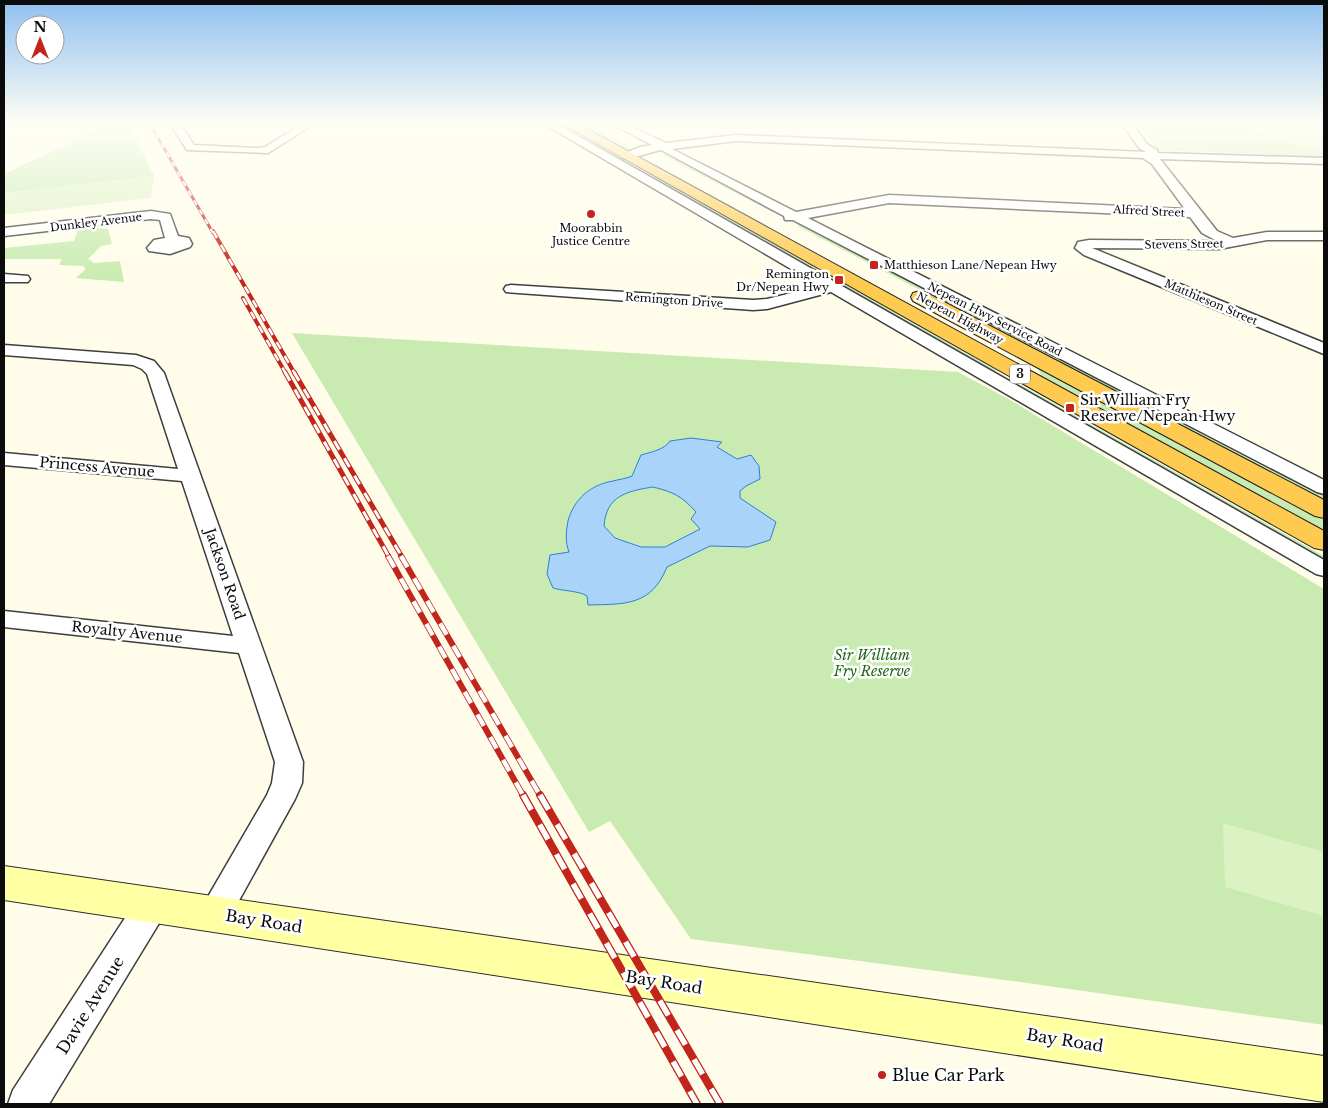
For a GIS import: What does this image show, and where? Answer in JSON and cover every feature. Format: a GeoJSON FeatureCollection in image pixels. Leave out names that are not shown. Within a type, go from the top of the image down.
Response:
{"type":"FeatureCollection","features":[{"type":"Feature","properties":{"kind":"highway","name":"Nepean Highway"},"geometry":{"type":"LineString","coordinates":[[699,176],[1018,372],[1324,542]]}},
{"type":"Feature","properties":{"kind":"highway","name":"Nepean Highway"},"geometry":{"type":"LineString","coordinates":[[786,218],[1046,363],[1324,510]]}},
{"type":"Feature","properties":{"kind":"highway"},"geometry":{"type":"LineString","coordinates":[[1018,372],[1046,363]]}},
{"type":"Feature","properties":{"kind":"main road","name":"Bay Road"},"geometry":{"type":"LineString","coordinates":[[4,883],[677,985],[1324,1079]]}},
{"type":"Feature","properties":{"kind":"street"},"geometry":{"type":"LineString","coordinates":[[649,176],[834,288],[1324,569]]}},
{"type":"Feature","properties":{"kind":"street","name":"Nepean Hwy Service Road"},"geometry":{"type":"LineString","coordinates":[[705,176],[1324,488]]}},
{"type":"Feature","properties":{"kind":"street"},"geometry":{"type":"LineString","coordinates":[[1166,176],[1212,234],[1234,243]]}},
{"type":"Feature","properties":{"kind":"street","name":"Alfred Street"},"geometry":{"type":"LineString","coordinates":[[786,218],[889,199],[1194,213]]}},
{"type":"Feature","properties":{"kind":"street","name":"Dunkley Avenue"},"geometry":{"type":"LineString","coordinates":[[4,232],[151,215],[165,217],[174,240]]}},
{"type":"Feature","properties":{"kind":"street","name":"Stevens Street"},"geometry":{"type":"LineString","coordinates":[[1095,248],[1219,245],[1267,236],[1324,236]]}},
{"type":"Feature","properties":{"kind":"street","name":"Matthieson Street"},"geometry":{"type":"LineString","coordinates":[[1095,248],[1322,347]]}},
{"type":"Feature","properties":{"kind":"street"},"geometry":{"type":"LineString","coordinates":[[4,278],[23,279]]}},
{"type":"Feature","properties":{"kind":"street","name":"Remington Drive"},"geometry":{"type":"LineString","coordinates":[[511,289],[753,305],[767,304],[834,288]]}},
{"type":"Feature","properties":{"kind":"street","name":"Jackson Road"},"geometry":{"type":"LineString","coordinates":[[4,350],[125,359],[148,365],[155,373],[286,749],[289,772],[280,799],[214,914]]}},
{"type":"Feature","properties":{"kind":"street"},"geometry":{"type":"LineString","coordinates":[[992,379],[1018,372]]}},
{"type":"Feature","properties":{"kind":"street","name":"Princess Avenue"},"geometry":{"type":"LineString","coordinates":[[4,459],[190,476]]}},
{"type":"Feature","properties":{"kind":"street","name":"Royalty Avenue"},"geometry":{"type":"LineString","coordinates":[[4,619],[250,646]]}},
{"type":"Feature","properties":{"kind":"street","name":"Davie Avenue"},"geometry":{"type":"LineString","coordinates":[[27,1104],[152,905]]}},
{"type":"Feature","properties":{"kind":"green space"},"geometry":{"type":"Polygon","coordinates":[[[4,176],[154,176],[4,193],[4,176]]]}},
{"type":"Feature","properties":{"kind":"green space"},"geometry":{"type":"Polygon","coordinates":[[[154,176],[151,198],[4,215],[4,193],[154,176]]]}},
{"type":"Feature","properties":{"kind":"green space"},"geometry":{"type":"Polygon","coordinates":[[[643,176],[655,177],[998,371],[993,372],[981,367],[643,176]]]}},
{"type":"Feature","properties":{"kind":"green space"},"geometry":{"type":"Polygon","coordinates":[[[702,176],[710,176],[782,212],[782,214],[772,212],[702,176]]]}},
{"type":"Feature","properties":{"kind":"green space"},"geometry":{"type":"Polygon","coordinates":[[[797,221],[1204,432],[1206,436],[1231,446],[1324,496],[1324,500],[799,227],[797,221]]]}},
{"type":"Feature","properties":{"kind":"green space"},"geometry":{"type":"Polygon","coordinates":[[[108,229],[112,244],[101,246],[88,259],[94,263],[120,261],[124,282],[76,278],[85,270],[84,266],[59,265],[62,259],[4,259],[4,248],[74,241],[78,230],[108,229]]]}},
{"type":"Feature","properties":{"kind":"green space","name":"Sir William Fry Reserve"},"geometry":{"type":"Polygon","coordinates":[[[292,333],[958,372],[1012,401],[1324,589],[1324,1025],[1020,982],[691,939],[610,821],[589,832],[292,333]]]}},
{"type":"Feature","properties":{"kind":"green space"},"geometry":{"type":"Polygon","coordinates":[[[1037,368],[1324,520],[1324,530],[1038,377],[1041,374],[1037,368]]]}},
{"type":"Feature","properties":{"kind":"green space"},"geometry":{"type":"Polygon","coordinates":[[[999,379],[1021,385],[1324,556],[1324,564],[999,379]]]}},
{"type":"Feature","properties":{"kind":"green space"},"geometry":{"type":"Polygon","coordinates":[[[1223,823],[1324,852],[1324,916],[1225,887],[1223,823]]]}},
{"type":"Feature","properties":{"kind":"water"},"geometry":{"type":"Polygon","coordinates":[[[691,438],[722,442],[717,447],[737,459],[751,455],[759,466],[760,479],[740,491],[740,498],[776,522],[770,540],[748,547],[710,546],[667,567],[661,580],[645,596],[625,603],[588,605],[587,596],[584,594],[553,588],[547,574],[550,555],[569,552],[566,537],[568,521],[574,506],[584,494],[597,486],[632,476],[641,455],[661,449],[670,441],[691,438]],[[653,487],[627,493],[609,508],[604,526],[615,538],[641,547],[665,547],[700,529],[691,519],[696,512],[686,502],[677,495],[653,487]]]}},
{"type":"Feature","properties":{"kind":"railway"},"geometry":{"type":"LineString","coordinates":[[180,176],[213,233]]}},
{"type":"Feature","properties":{"kind":"railway"},"geometry":{"type":"LineString","coordinates":[[213,231],[295,374]]}},
{"type":"Feature","properties":{"kind":"railway"},"geometry":{"type":"LineString","coordinates":[[243,298],[286,374]]}},
{"type":"Feature","properties":{"kind":"railway"},"geometry":{"type":"LineString","coordinates":[[285,372],[389,557]]}},
{"type":"Feature","properties":{"kind":"railway"},"geometry":{"type":"LineString","coordinates":[[294,372],[402,557]]}},
{"type":"Feature","properties":{"kind":"railway"},"geometry":{"type":"LineString","coordinates":[[388,556],[524,797]]}},
{"type":"Feature","properties":{"kind":"railway"},"geometry":{"type":"LineString","coordinates":[[401,556],[541,797]]}},
{"type":"Feature","properties":{"kind":"railway"},"geometry":{"type":"LineString","coordinates":[[523,795],[697,1104]]}},
{"type":"Feature","properties":{"kind":"railway"},"geometry":{"type":"LineString","coordinates":[[540,795],[720,1104]]}},
{"type":"Feature","properties":{"kind":"place","name":"Moorabbin Justice Centre"},"geometry":{"type":"Point","coordinates":[591,214]}},
{"type":"Feature","properties":{"kind":"place","name":"Matthieson Lane/Nepean Hwy"},"geometry":{"type":"Point","coordinates":[874,265]}},
{"type":"Feature","properties":{"kind":"place","name":"Remington Dr/Nepean Hwy"},"geometry":{"type":"Point","coordinates":[839,280]}},
{"type":"Feature","properties":{"kind":"place","name":"Sir William Fry Reserve/Nepean Hwy"},"geometry":{"type":"Point","coordinates":[1070,408]}},
{"type":"Feature","properties":{"kind":"place","name":"Blue Car Park"},"geometry":{"type":"Point","coordinates":[882,1075]}}]}
